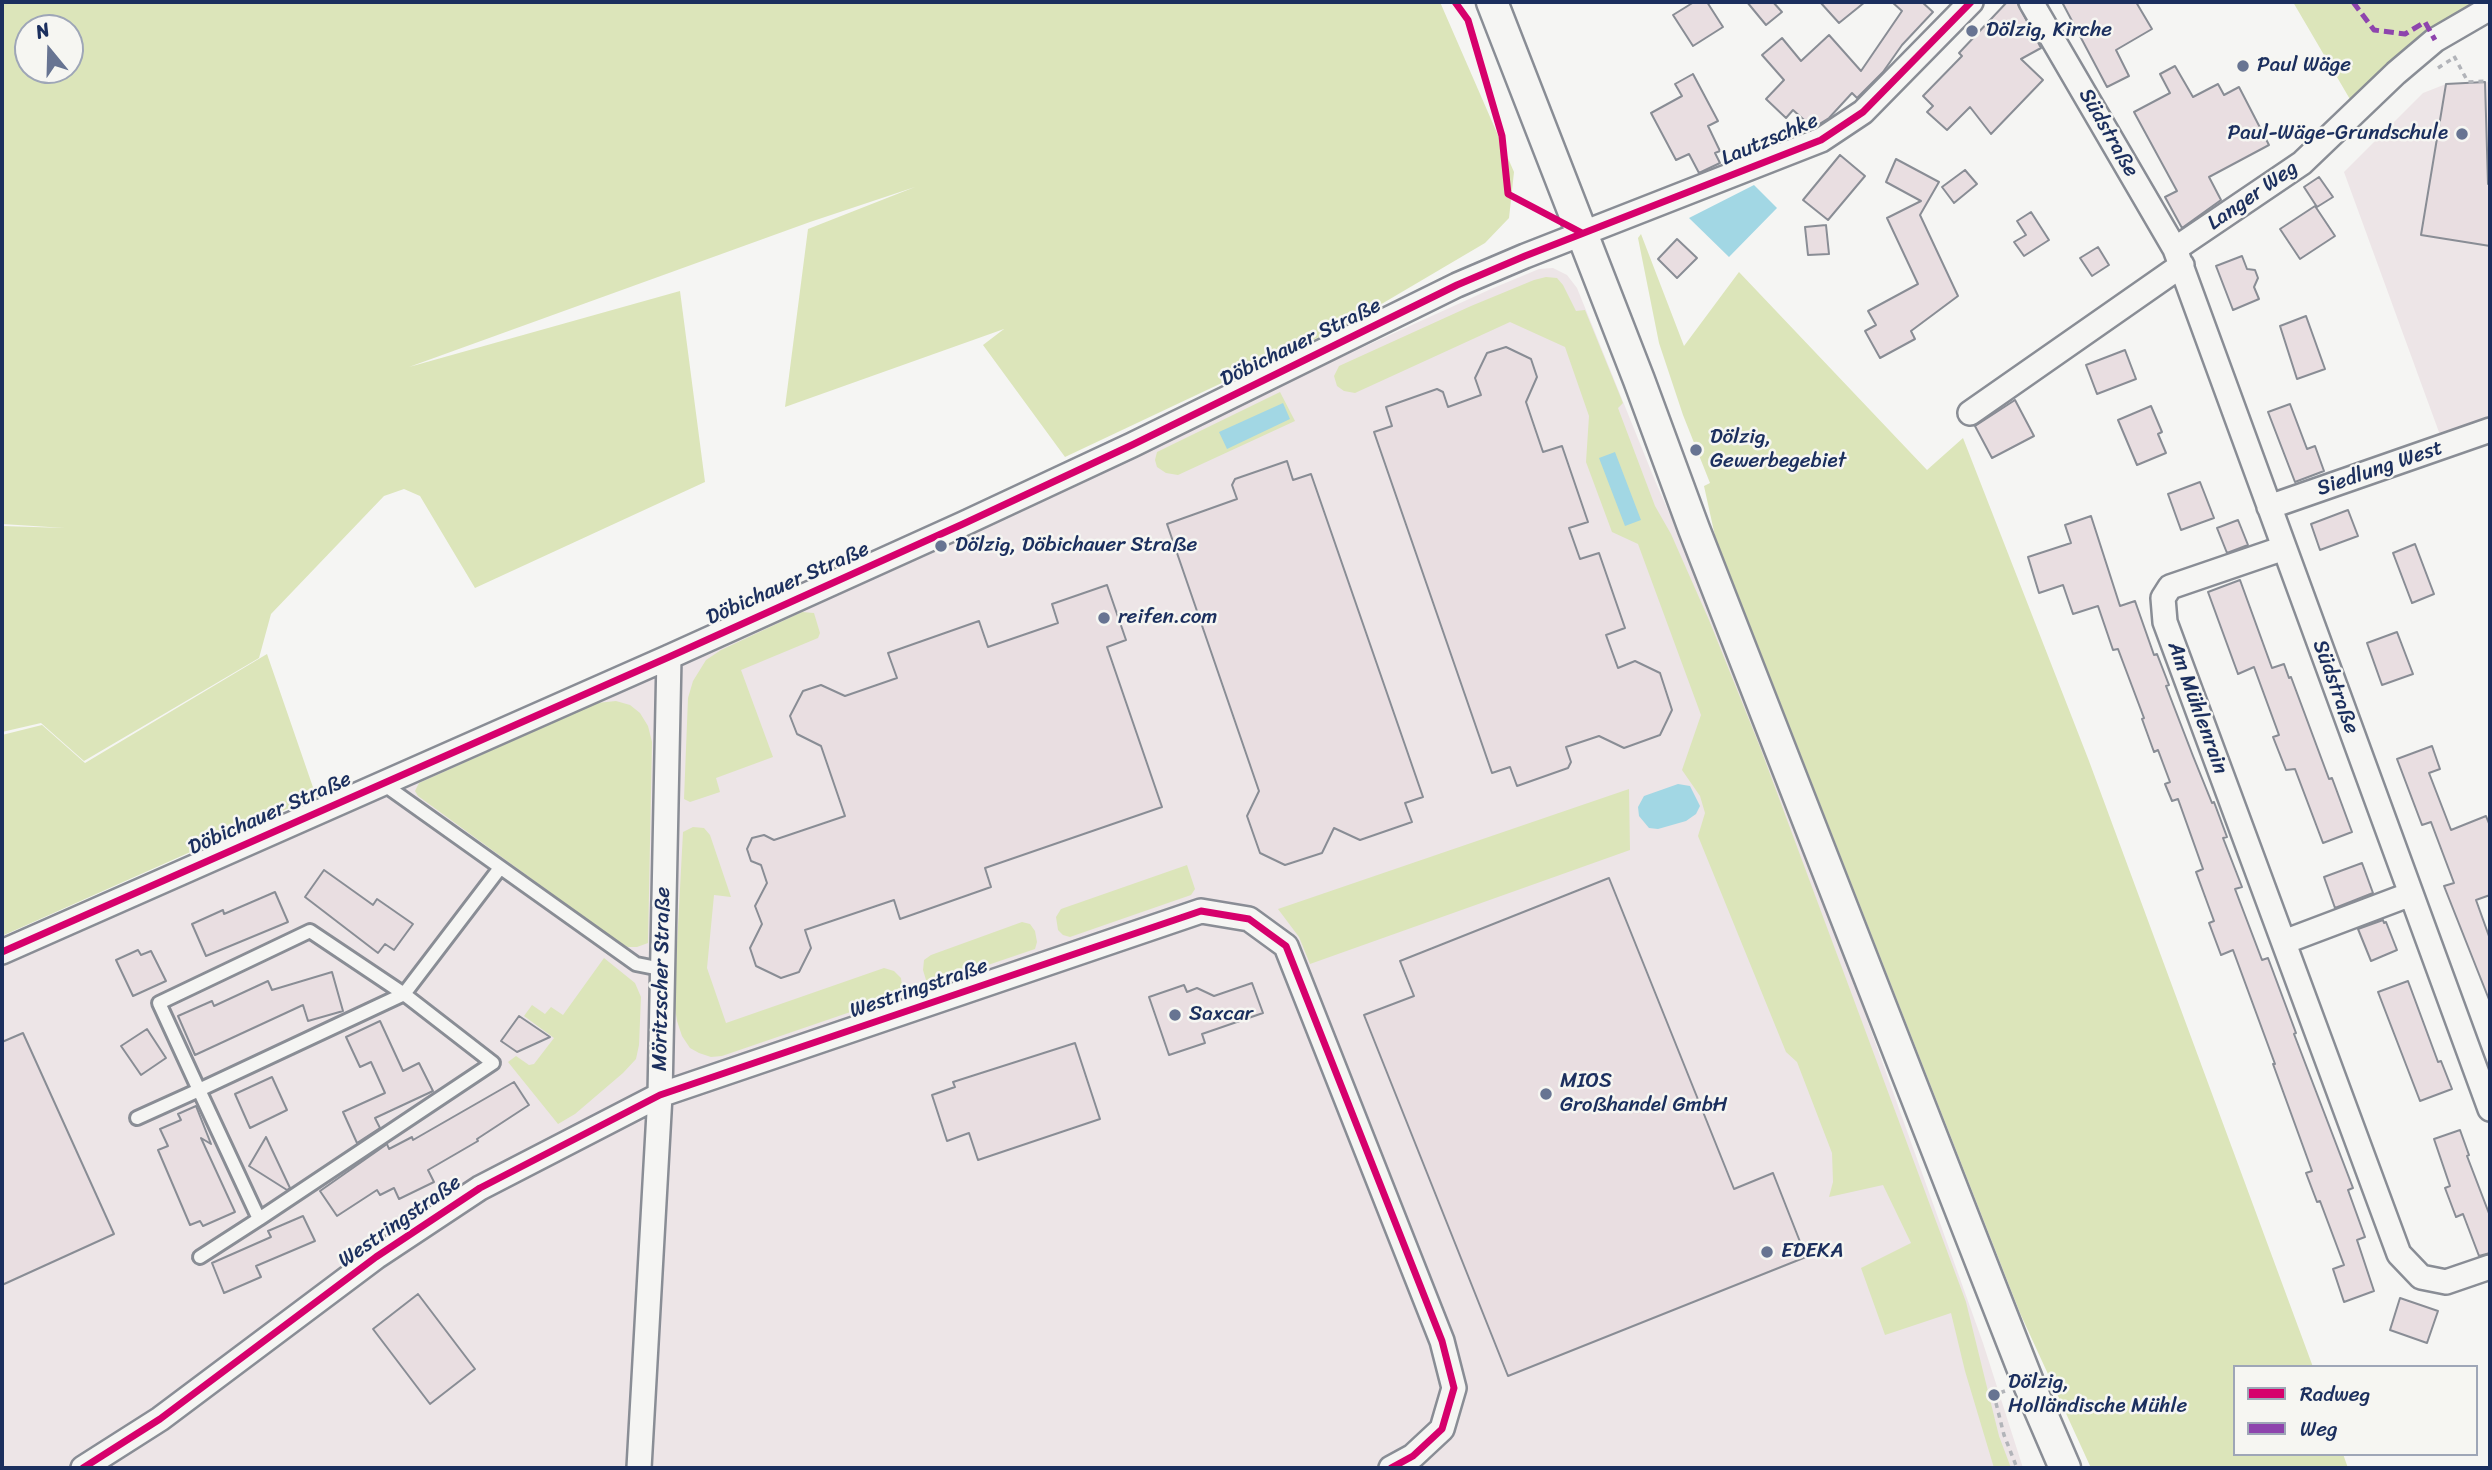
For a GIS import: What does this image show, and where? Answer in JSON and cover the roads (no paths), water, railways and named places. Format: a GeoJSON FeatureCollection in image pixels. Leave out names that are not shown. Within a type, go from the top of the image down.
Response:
{"type":"FeatureCollection","features":[{"type":"Feature","properties":{"kind":"street"},"geometry":{"type":"LineString","coordinates":[[1492,2],[1694,529],[2063,1466]]}},
{"type":"Feature","properties":{"kind":"street","name":"Lautzschke"},"geometry":{"type":"LineString","coordinates":[[1582,233],[1800,149],[1840,129],[1863,111],[1970,2]]}},
{"type":"Feature","properties":{"kind":"street","name":"Südstraße"},"geometry":{"type":"LineString","coordinates":[[2031,2],[2179,257],[2490,1109]]}},
{"type":"Feature","properties":{"kind":"street","name":"Langer Weg"},"geometry":{"type":"LineString","coordinates":[[2179,257],[2302,163],[2396,73],[2443,35],[2490,8]]}},
{"type":"Feature","properties":{"kind":"street","name":"Döbichauer Straße"},"geometry":{"type":"LineString","coordinates":[[2,952],[669,657],[1132,445],[1457,285],[1582,233]]}},
{"type":"Feature","properties":{"kind":"street"},"geometry":{"type":"LineString","coordinates":[[1970,413],[2179,257]]}},
{"type":"Feature","properties":{"kind":"street","name":"Siedlung West"},"geometry":{"type":"LineString","coordinates":[[2269,508],[2490,430]]}},
{"type":"Feature","properties":{"kind":"street","name":"Am Mühlenrain"},"geometry":{"type":"LineString","coordinates":[[2284,548],[2170,587],[2162,597],[2165,622],[2399,1254],[2421,1277],[2446,1282],[2490,1267]]}},
{"type":"Feature","properties":{"kind":"street","name":"Möritzscher Straße"},"geometry":{"type":"LineString","coordinates":[[639,1468],[660,1095],[669,657]]}},
{"type":"Feature","properties":{"kind":"street"},"geometry":{"type":"LineString","coordinates":[[2284,942],[2411,894]]}},
{"type":"Feature","properties":{"kind":"street","name":"Westringstraße"},"geometry":{"type":"LineString","coordinates":[[83,1468],[160,1419],[376,1257],[480,1188],[660,1095],[1201,911],[1249,919],[1286,946],[1442,1341],[1454,1388],[1442,1429],[1413,1456],[1391,1468]]}},
{"type":"Feature","properties":{"kind":"lane"},"geometry":{"type":"LineString","coordinates":[[382,783],[636,964],[662,969]]}},
{"type":"Feature","properties":{"kind":"lane"},"geometry":{"type":"LineString","coordinates":[[137,1118],[404,994],[500,868]]}},
{"type":"Feature","properties":{"kind":"lane"},"geometry":{"type":"LineString","coordinates":[[200,1256],[259,1219],[493,1063],[404,994],[310,931],[159,1003],[259,1219]]}},
{"type":"Feature","properties":{"kind":"water"},"geometry":{"type":"Polygon","coordinates":[[[1754,185],[1777,208],[1729,257],[1689,218],[1754,185]]]}},
{"type":"Feature","properties":{"kind":"water"},"geometry":{"type":"Polygon","coordinates":[[[1283,403],[1290,419],[1227,449],[1219,432],[1283,403]]]}},
{"type":"Feature","properties":{"kind":"water"},"geometry":{"type":"Polygon","coordinates":[[[1615,452],[1641,520],[1625,526],[1599,458],[1615,452]]]}},
{"type":"Feature","properties":{"kind":"water"},"geometry":{"type":"Polygon","coordinates":[[[1678,784],[1690,786],[1700,806],[1696,814],[1686,821],[1658,829],[1649,828],[1639,816],[1638,807],[1644,796],[1678,784]]]}},
{"type":"Feature","properties":{"kind":"place","name":"Dölzig, Kirche"},"geometry":{"type":"Point","coordinates":[1972,31]}},
{"type":"Feature","properties":{"kind":"place","name":"Paul Wäge"},"geometry":{"type":"Point","coordinates":[2243,66]}},
{"type":"Feature","properties":{"kind":"place","name":"Paul-Wäge-Grundschule"},"geometry":{"type":"Point","coordinates":[2462,134]}},
{"type":"Feature","properties":{"kind":"place","name":"Dölzig, Gewerbegebiet"},"geometry":{"type":"Point","coordinates":[1696,450]}},
{"type":"Feature","properties":{"kind":"place","name":"Dölzig, Döbichauer Straße"},"geometry":{"type":"Point","coordinates":[941,546]}},
{"type":"Feature","properties":{"kind":"place","name":"reifen.com"},"geometry":{"type":"Point","coordinates":[1104,618]}},
{"type":"Feature","properties":{"kind":"place","name":"Saxcar"},"geometry":{"type":"Point","coordinates":[1175,1015]}},
{"type":"Feature","properties":{"kind":"place","name":"MIOS Großhandel GmbH"},"geometry":{"type":"Point","coordinates":[1546,1094]}},
{"type":"Feature","properties":{"kind":"place","name":"EDEKA"},"geometry":{"type":"Point","coordinates":[1767,1252]}},
{"type":"Feature","properties":{"kind":"place","name":"Dölzig, Holländische Mühle"},"geometry":{"type":"Point","coordinates":[1994,1395]}}]}
